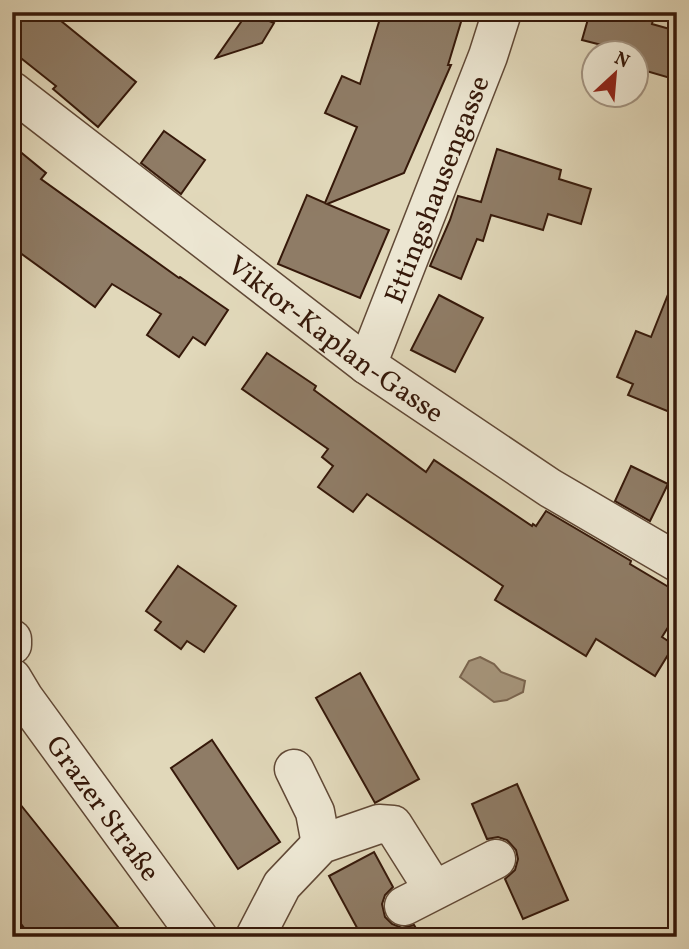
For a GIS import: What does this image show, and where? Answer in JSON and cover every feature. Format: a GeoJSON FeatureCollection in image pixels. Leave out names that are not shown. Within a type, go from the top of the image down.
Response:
{"type":"FeatureCollection","features":[{"type":"Feature","properties":{"kind":"street","name":"Ettingshausengasse"},"geometry":{"type":"LineString","coordinates":[[367,365],[488,56],[502,12]]}},
{"type":"Feature","properties":{"kind":"street","name":"Viktor-Kaplan-Gasse"},"geometry":{"type":"LineString","coordinates":[[12,91],[367,365],[550,488],[677,562]]}},
{"type":"Feature","properties":{"kind":"street"},"geometry":{"type":"LineString","coordinates":[[12,639],[12,645]]}},
{"type":"Feature","properties":{"kind":"street","name":"Grazer Straße"},"geometry":{"type":"LineString","coordinates":[[12,678],[198,937]]}},
{"type":"Feature","properties":{"kind":"street"},"geometry":{"type":"LineString","coordinates":[[294,769],[315,812],[321,845]]}},
{"type":"Feature","properties":{"kind":"street"},"geometry":{"type":"LineString","coordinates":[[255,937],[282,885],[321,845],[379,824],[393,825],[419,898],[496,859]]}},
{"type":"Feature","properties":{"kind":"shaded area"},"geometry":{"type":"Polygon","coordinates":[[[480,657],[494,664],[501,672],[525,681],[523,692],[507,700],[494,702],[460,677],[469,661],[480,657]]]}},
{"type":"Feature","properties":{"kind":"building"},"geometry":{"type":"Polygon","coordinates":[[[12,12],[50,12],[136,82],[98,127],[53,89],[56,86],[12,51],[12,12]]]}},
{"type":"Feature","properties":{"kind":"building"},"geometry":{"type":"Polygon","coordinates":[[[248,12],[274,23],[262,43],[216,58],[248,12]]]}},
{"type":"Feature","properties":{"kind":"building"},"geometry":{"type":"Polygon","coordinates":[[[382,12],[464,12],[448,65],[451,65],[404,173],[327,204],[389,230],[360,298],[278,264],[307,195],[325,203],[357,127],[325,113],[342,76],[360,84],[382,12]]]}},
{"type":"Feature","properties":{"kind":"building"},"geometry":{"type":"Polygon","coordinates":[[[590,12],[655,12],[652,24],[677,31],[677,80],[650,72],[650,38],[583,38],[590,12]]]}},
{"type":"Feature","properties":{"kind":"building"},"geometry":{"type":"Polygon","coordinates":[[[164,131],[205,160],[181,194],[141,163],[164,131]]]}},
{"type":"Feature","properties":{"kind":"building"},"geometry":{"type":"Polygon","coordinates":[[[12,145],[46,173],[41,179],[228,310],[205,345],[193,337],[179,357],[147,335],[161,314],[112,284],[95,307],[12,247],[12,145]]]}},
{"type":"Feature","properties":{"kind":"building"},"geometry":{"type":"Polygon","coordinates":[[[497,149],[561,170],[559,179],[591,189],[581,224],[548,214],[543,230],[491,215],[483,241],[477,239],[461,279],[430,266],[458,196],[481,202],[497,149]]]}},
{"type":"Feature","properties":{"kind":"building"},"geometry":{"type":"Polygon","coordinates":[[[675,277],[677,415],[628,395],[633,384],[617,377],[636,331],[651,337],[675,277]]]}},
{"type":"Feature","properties":{"kind":"building"},"geometry":{"type":"Polygon","coordinates":[[[439,295],[483,318],[455,372],[411,350],[439,295]]]}},
{"type":"Feature","properties":{"kind":"building"},"geometry":{"type":"Polygon","coordinates":[[[267,353],[316,386],[314,390],[426,472],[434,460],[532,526],[536,526],[546,511],[631,561],[630,564],[677,592],[677,613],[662,637],[674,645],[655,676],[596,639],[586,656],[495,600],[503,586],[367,494],[353,512],[318,487],[333,466],[322,457],[328,449],[242,389],[267,353]]]}},
{"type":"Feature","properties":{"kind":"building"},"geometry":{"type":"Polygon","coordinates":[[[631,466],[668,484],[650,521],[615,501],[631,466]]]}},
{"type":"Feature","properties":{"kind":"building"},"geometry":{"type":"Polygon","coordinates":[[[178,566],[236,606],[204,652],[187,641],[181,649],[155,630],[161,622],[146,611],[178,566]]]}},
{"type":"Feature","properties":{"kind":"building"},"geometry":{"type":"Polygon","coordinates":[[[360,673],[419,779],[375,803],[316,698],[360,673]]]}},
{"type":"Feature","properties":{"kind":"building"},"geometry":{"type":"Polygon","coordinates":[[[212,740],[280,842],[238,869],[171,768],[212,740]]]}},
{"type":"Feature","properties":{"kind":"building"},"geometry":{"type":"Polygon","coordinates":[[[517,784],[568,900],[523,919],[505,879],[515,870],[518,859],[516,850],[507,840],[498,837],[487,839],[472,804],[517,784]]]}},
{"type":"Feature","properties":{"kind":"building"},"geometry":{"type":"Polygon","coordinates":[[[12,794],[126,937],[31,937],[12,912],[12,794]]]}},
{"type":"Feature","properties":{"kind":"building"},"geometry":{"type":"Polygon","coordinates":[[[374,852],[393,887],[385,895],[382,904],[385,917],[402,928],[414,925],[421,937],[362,937],[329,876],[374,852]]]}}]}
